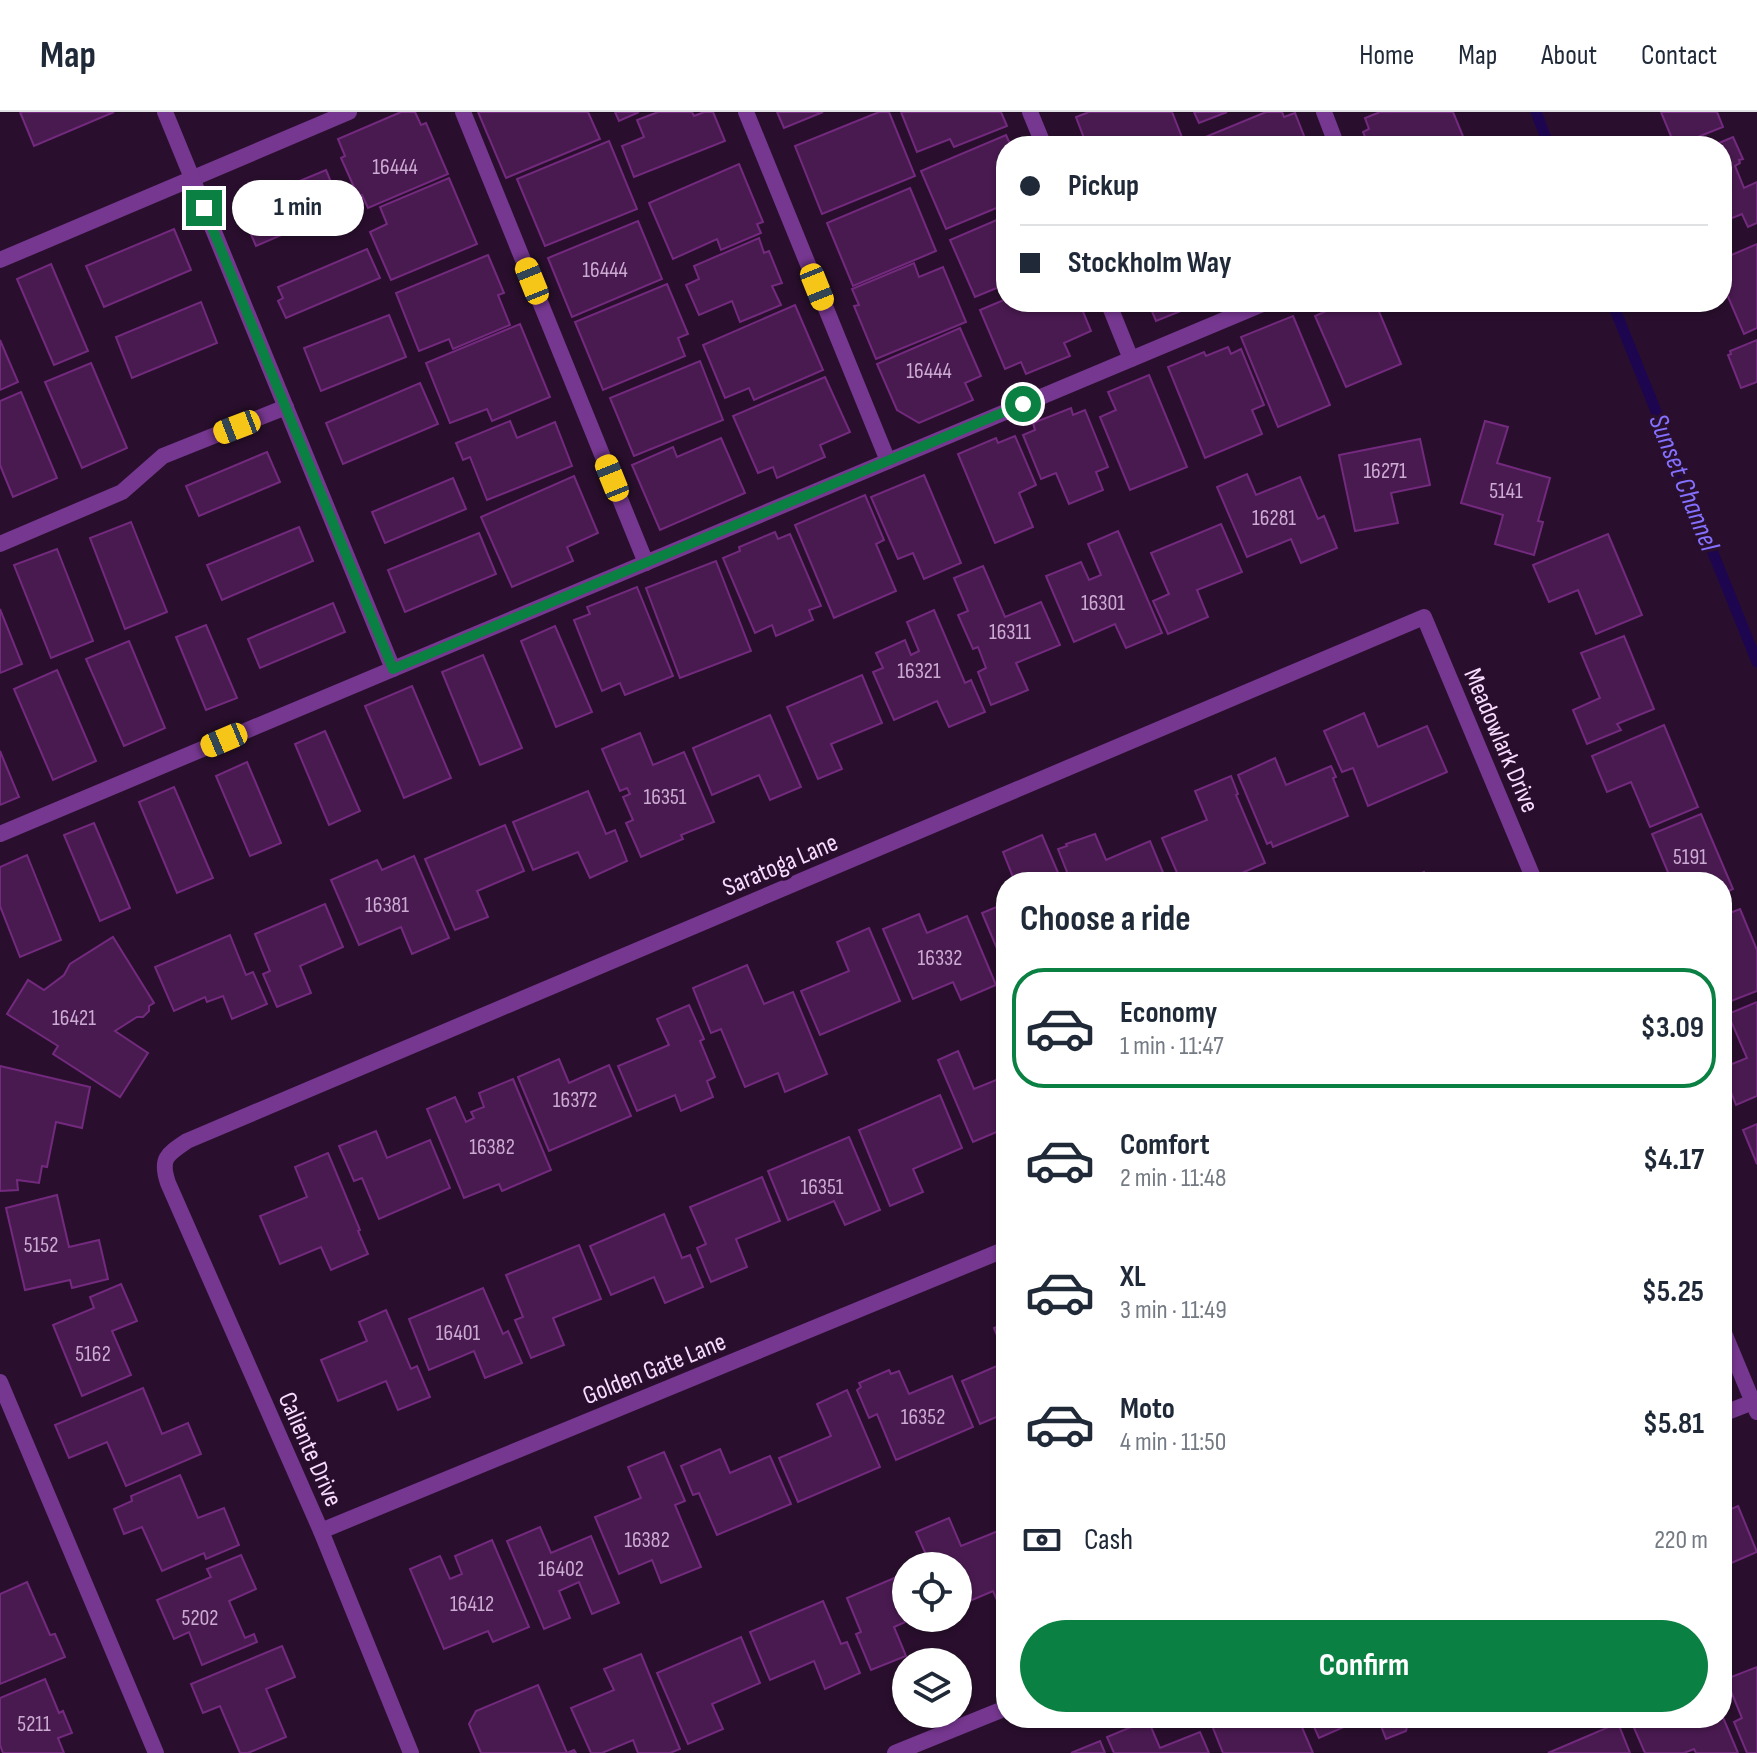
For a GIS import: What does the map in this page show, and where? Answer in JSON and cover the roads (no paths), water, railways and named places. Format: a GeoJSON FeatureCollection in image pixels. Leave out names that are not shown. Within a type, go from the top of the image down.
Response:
{"type":"FeatureCollection","features":[{"type":"Feature","properties":{"kind":"street"},"geometry":{"type":"LineString","coordinates":[[165,112],[393,669]]}},
{"type":"Feature","properties":{"kind":"street"},"geometry":{"type":"LineString","coordinates":[[0,260],[349,112]]}},
{"type":"Feature","properties":{"kind":"street"},"geometry":{"type":"LineString","coordinates":[[463,112],[646,563]]}},
{"type":"Feature","properties":{"kind":"street"},"geometry":{"type":"LineString","coordinates":[[746,112],[888,461]]}},
{"type":"Feature","properties":{"kind":"street"},"geometry":{"type":"LineString","coordinates":[[1030,112],[1040,136]]}},
{"type":"Feature","properties":{"kind":"street"},"geometry":{"type":"LineString","coordinates":[[1324,112],[1333,136]]}},
{"type":"Feature","properties":{"kind":"street"},"geometry":{"type":"LineString","coordinates":[[1112,312],[1131,359]]}},
{"type":"Feature","properties":{"kind":"street"},"geometry":{"type":"LineString","coordinates":[[0,834],[1243,312]]}},
{"type":"Feature","properties":{"kind":"street"},"geometry":{"type":"LineString","coordinates":[[0,544],[122,492],[163,456],[286,407]]}},
{"type":"Feature","properties":{"kind":"street","name":"Meadowlark Drive"},"geometry":{"type":"LineString","coordinates":[[1424,617],[1531,872]]}},
{"type":"Feature","properties":{"kind":"street","name":"Saratoga Lane"},"geometry":{"type":"LineString","coordinates":[[163,1165],[169,1154],[187,1141],[1424,617]]}},
{"type":"Feature","properties":{"kind":"street","name":"Caliente Drive"},"geometry":{"type":"LineString","coordinates":[[163,1165],[174,1198],[321,1531],[411,1753]]}},
{"type":"Feature","properties":{"kind":"street","name":"Golden Gate Lane"},"geometry":{"type":"LineString","coordinates":[[321,1531],[996,1253]]}},
{"type":"Feature","properties":{"kind":"street"},"geometry":{"type":"LineString","coordinates":[[1732,1352],[1755,1407],[1732,1412]]}},
{"type":"Feature","properties":{"kind":"street"},"geometry":{"type":"LineString","coordinates":[[0,1382],[156,1753]]}},
{"type":"Feature","properties":{"kind":"street"},"geometry":{"type":"LineString","coordinates":[[895,1753],[996,1712]]}},
{"type":"Feature","properties":{"kind":"waterway","name":"Sunset Channel"},"geometry":{"type":"LineString","coordinates":[[1536,112],[1545,136]]}},
{"type":"Feature","properties":{"kind":"waterway","name":"Sunset Channel"},"geometry":{"type":"LineString","coordinates":[[1616,312],[1757,662]]}}]}
